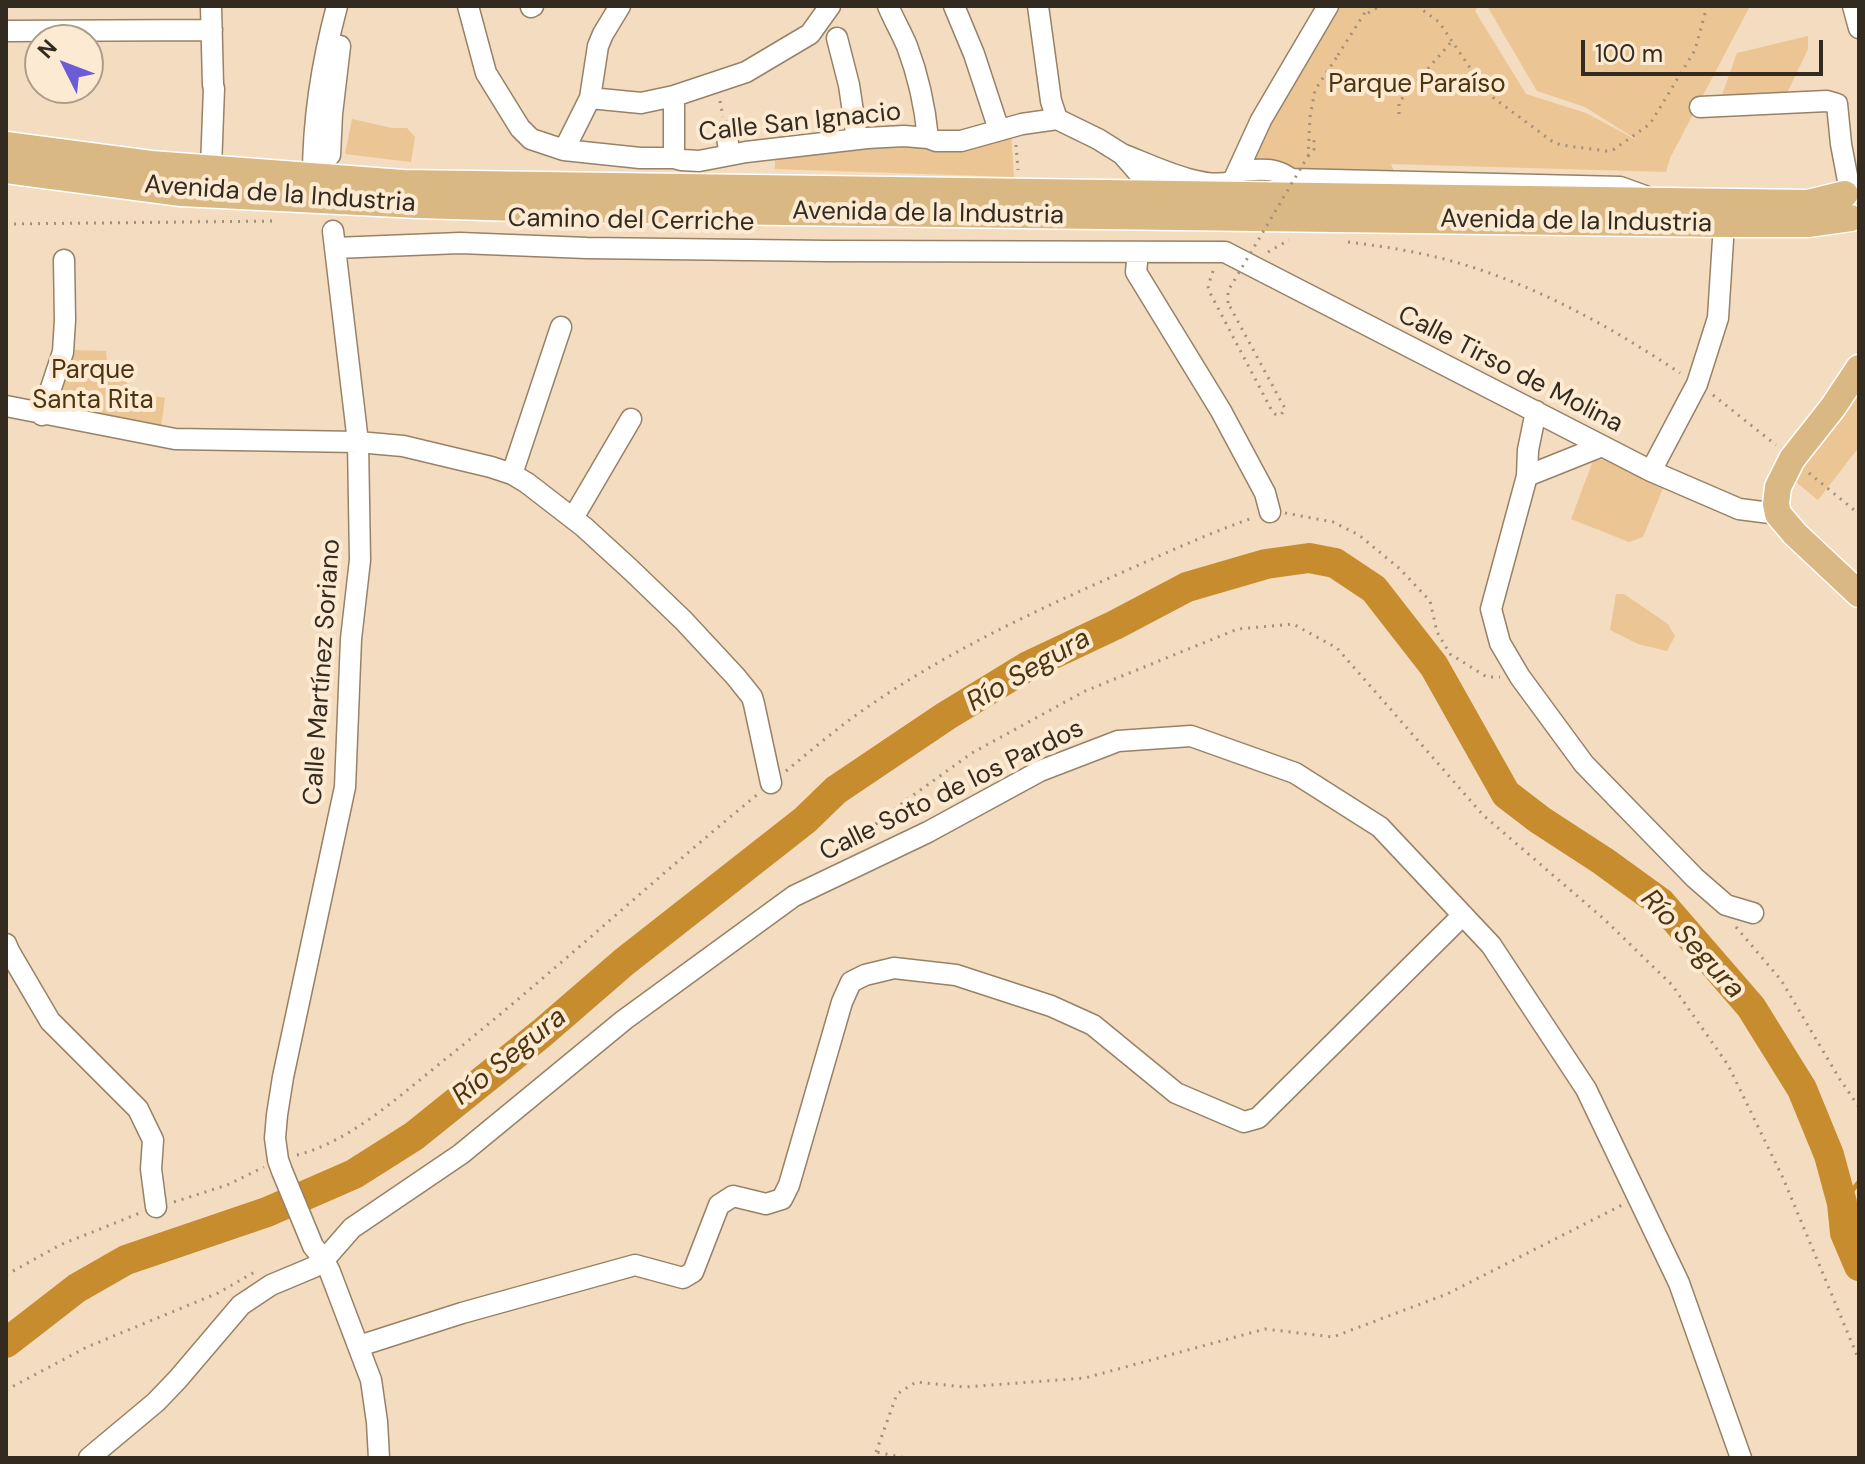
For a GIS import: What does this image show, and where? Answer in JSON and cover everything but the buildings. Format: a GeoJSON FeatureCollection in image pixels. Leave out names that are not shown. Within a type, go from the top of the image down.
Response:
{"type":"FeatureCollection","features":[{"type":"Feature","properties":{"kind":"main road","name":"Avenida de la Industria"},"geometry":{"type":"LineString","coordinates":[[6,145],[151,164],[403,183],[1157,194],[1231,216],[1298,187],[1656,200],[1808,203],[1853,200]]}},
{"type":"Feature","properties":{"kind":"main road"},"geometry":{"type":"LineString","coordinates":[[6,163],[46,174]]}},
{"type":"Feature","properties":{"kind":"main road","name":"Avenida de la Industria"},"geometry":{"type":"LineString","coordinates":[[6,170],[181,193],[552,209],[1808,224],[1853,200]]}},
{"type":"Feature","properties":{"kind":"main road"},"geometry":{"type":"LineString","coordinates":[[1859,368],[1792,459],[1778,487],[1776,504],[1778,514],[1810,549],[1859,594]]}},
{"type":"Feature","properties":{"kind":"street"},"geometry":{"type":"LineString","coordinates":[[211,6],[214,87],[211,168]]}},
{"type":"Feature","properties":{"kind":"street"},"geometry":{"type":"LineString","coordinates":[[313,176],[316,110],[337,6]]}},
{"type":"Feature","properties":{"kind":"street"},"geometry":{"type":"LineString","coordinates":[[330,155],[345,6]]}},
{"type":"Feature","properties":{"kind":"street","name":"Calle San Ignacio"},"geometry":{"type":"LineString","coordinates":[[468,6],[486,73],[520,128],[531,139],[564,150],[699,161],[857,139],[904,136],[961,141],[1005,136],[1057,119]]}},
{"type":"Feature","properties":{"kind":"street"},"geometry":{"type":"LineString","coordinates":[[564,150],[590,98],[598,46],[620,6]]}},
{"type":"Feature","properties":{"kind":"street"},"geometry":{"type":"LineString","coordinates":[[590,98],[641,103],[674,96],[746,72],[810,34],[830,6]]}},
{"type":"Feature","properties":{"kind":"street"},"geometry":{"type":"LineString","coordinates":[[888,6],[907,46],[925,114],[928,138]]}},
{"type":"Feature","properties":{"kind":"street"},"geometry":{"type":"LineString","coordinates":[[954,6],[1005,136]]}},
{"type":"Feature","properties":{"kind":"street"},"geometry":{"type":"LineString","coordinates":[[1038,6],[1051,101],[1057,119],[1122,154],[1186,178],[1217,185],[1231,216]]}},
{"type":"Feature","properties":{"kind":"street"},"geometry":{"type":"LineString","coordinates":[[1231,216],[1261,120],[1328,6]]}},
{"type":"Feature","properties":{"kind":"street"},"geometry":{"type":"LineString","coordinates":[[1853,6],[1859,28]]}},
{"type":"Feature","properties":{"kind":"street"},"geometry":{"type":"LineString","coordinates":[[6,31],[212,30]]}},
{"type":"Feature","properties":{"kind":"street"},"geometry":{"type":"LineString","coordinates":[[837,38],[849,85],[857,139]]}},
{"type":"Feature","properties":{"kind":"street"},"geometry":{"type":"LineString","coordinates":[[674,96],[674,158]]}},
{"type":"Feature","properties":{"kind":"street"},"geometry":{"type":"LineString","coordinates":[[1700,107],[1827,101],[1837,104],[1841,144],[1853,200]]}},
{"type":"Feature","properties":{"kind":"street"},"geometry":{"type":"LineString","coordinates":[[726,132],[730,155]]}},
{"type":"Feature","properties":{"kind":"street"},"geometry":{"type":"LineString","coordinates":[[1122,154],[1157,194]]}},
{"type":"Feature","properties":{"kind":"street","name":"Camino del Cerriche"},"geometry":{"type":"LineString","coordinates":[[334,240],[662,249],[1138,252],[1231,216]]}},
{"type":"Feature","properties":{"kind":"street","name":"Calle Tirso de Molina"},"geometry":{"type":"LineString","coordinates":[[1231,216],[1536,411],[1651,471],[1739,509],[1778,514]]}},
{"type":"Feature","properties":{"kind":"street"},"geometry":{"type":"LineString","coordinates":[[1651,471],[1697,384],[1718,318],[1724,224]]}},
{"type":"Feature","properties":{"kind":"street","name":"Calle Martínez Soriano"},"geometry":{"type":"LineString","coordinates":[[280,1165],[275,1138],[283,1077],[345,787],[351,639],[360,560],[358,442],[334,240]]}},
{"type":"Feature","properties":{"kind":"street"},"geometry":{"type":"LineString","coordinates":[[1138,252],[1136,272],[1221,411],[1265,493],[1270,512]]}},
{"type":"Feature","properties":{"kind":"street"},"geometry":{"type":"LineString","coordinates":[[42,415],[63,352],[64,260]]}},
{"type":"Feature","properties":{"kind":"street"},"geometry":{"type":"LineString","coordinates":[[512,474],[561,327]]}},
{"type":"Feature","properties":{"kind":"street"},"geometry":{"type":"LineString","coordinates":[[6,406],[175,439],[358,442],[403,446],[512,474],[573,518],[684,621],[752,697],[771,783]]}},
{"type":"Feature","properties":{"kind":"street"},"geometry":{"type":"LineString","coordinates":[[1536,411],[1528,450],[1527,476],[1491,609],[1500,643],[1520,677],[1584,764],[1695,878],[1726,905],[1753,913]]}},
{"type":"Feature","properties":{"kind":"street"},"geometry":{"type":"LineString","coordinates":[[573,518],[631,419]]}},
{"type":"Feature","properties":{"kind":"street"},"geometry":{"type":"LineString","coordinates":[[1527,476],[1602,446]]}},
{"type":"Feature","properties":{"kind":"street","name":"Calle Soto de los Pardos"},"geometry":{"type":"LineString","coordinates":[[89,1458],[156,1402],[241,1305],[271,1285],[314,1267],[319,1253],[461,1154],[624,1020],[794,896],[928,832],[1040,771],[1118,741],[1191,736],[1295,773],[1380,827],[1491,945],[1586,1089],[1679,1283],[1741,1458]]}},
{"type":"Feature","properties":{"kind":"street"},"geometry":{"type":"LineString","coordinates":[[359,1346],[462,1313],[635,1265],[683,1278],[693,1272],[719,1205],[733,1196],[766,1204],[782,1199],[789,1185],[842,1002],[851,982],[865,975],[894,968],[956,975],[1051,1006],[1093,1025],[1176,1093],[1244,1122],[1258,1118],[1463,915]]}},
{"type":"Feature","properties":{"kind":"street"},"geometry":{"type":"LineString","coordinates":[[6,944],[50,1021],[138,1109],[153,1140],[151,1169],[156,1207]]}},
{"type":"Feature","properties":{"kind":"street"},"geometry":{"type":"LineString","coordinates":[[280,1165],[371,1380],[379,1458]]}},
{"type":"Feature","properties":{"kind":"path"},"geometry":{"type":"LineString","coordinates":[[1308,156],[1315,90],[1369,6]]}},
{"type":"Feature","properties":{"kind":"path"},"geometry":{"type":"LineString","coordinates":[[1365,15],[1380,6]]}},
{"type":"Feature","properties":{"kind":"path"},"geometry":{"type":"LineString","coordinates":[[1417,6],[1439,22],[1491,96],[1553,142],[1606,151],[1619,146],[1650,124],[1695,50],[1707,6]]}},
{"type":"Feature","properties":{"kind":"path"},"geometry":{"type":"LineString","coordinates":[[1399,114],[1399,102],[1452,41]]}},
{"type":"Feature","properties":{"kind":"path"},"geometry":{"type":"LineString","coordinates":[[716,82],[726,132]]}},
{"type":"Feature","properties":{"kind":"path"},"geometry":{"type":"LineString","coordinates":[[1005,136],[1016,144],[1018,175]]}},
{"type":"Feature","properties":{"kind":"path"},"geometry":{"type":"LineString","coordinates":[[1231,216],[1209,291],[1272,411],[1281,415],[1283,405],[1228,303],[1227,295],[1314,149],[1314,139]]}},
{"type":"Feature","properties":{"kind":"path"},"geometry":{"type":"LineString","coordinates":[[1231,216],[1256,253]]}},
{"type":"Feature","properties":{"kind":"path"},"geometry":{"type":"LineString","coordinates":[[1264,254],[1291,240]]}},
{"type":"Feature","properties":{"kind":"path"},"geometry":{"type":"LineString","coordinates":[[1343,241],[1448,260],[1512,283],[1606,327],[1697,384],[1859,514]]}},
{"type":"Feature","properties":{"kind":"path"},"geometry":{"type":"LineString","coordinates":[[280,1165],[342,1137],[391,1103],[566,959],[720,825],[870,705],[943,659],[1019,619],[1213,532],[1270,512],[1333,522],[1359,535],[1400,569],[1430,601],[1437,632],[1450,654],[1487,677],[1520,677]]}},
{"type":"Feature","properties":{"kind":"path"},"geometry":{"type":"LineString","coordinates":[[833,858],[972,753],[1085,691],[1238,629],[1293,624],[1337,648],[1483,815],[1604,919],[1672,985],[1728,1065],[1783,1178],[1859,1360]]}},
{"type":"Feature","properties":{"kind":"path"},"geometry":{"type":"LineString","coordinates":[[1726,905],[1735,926],[1781,980],[1859,1107]]}},
{"type":"Feature","properties":{"kind":"path"},"geometry":{"type":"LineString","coordinates":[[874,1458],[897,1394],[916,1382],[965,1387],[1085,1378],[1265,1329],[1333,1337],[1447,1294],[1638,1197]]}},
{"type":"Feature","properties":{"kind":"path"},"geometry":{"type":"LineString","coordinates":[[6,1390],[87,1347],[218,1293],[258,1270]]}},
{"type":"Feature","properties":{"kind":"path"},"geometry":{"type":"LineString","coordinates":[[876,1452],[906,1458]]}},
{"type":"Feature","properties":{"kind":"green space","name":"Parque Paraíso"},"geometry":{"type":"Polygon","coordinates":[[[1340,6],[1478,6],[1475,11],[1526,94],[1586,113],[1642,143],[1585,107],[1537,91],[1487,6],[1750,6],[1670,158],[1666,172],[1391,164],[1396,176],[1304,174],[1279,161],[1249,160],[1340,6]]]}},
{"type":"Feature","properties":{"kind":"green space"},"geometry":{"type":"Polygon","coordinates":[[[1808,36],[1808,49],[1787,93],[1722,95],[1737,53],[1808,36]]]}},
{"type":"Feature","properties":{"kind":"green space"},"geometry":{"type":"Polygon","coordinates":[[[352,119],[392,128],[407,128],[415,137],[411,162],[345,154],[352,119]]]}},
{"type":"Feature","properties":{"kind":"green space"},"geometry":{"type":"Polygon","coordinates":[[[1011,132],[1014,177],[775,169],[775,158],[871,143],[1011,132]]]}},
{"type":"Feature","properties":{"kind":"green space","name":"Parque Santa Rita"},"geometry":{"type":"Polygon","coordinates":[[[73,350],[106,351],[107,363],[130,366],[126,391],[165,398],[161,427],[56,405],[73,362],[73,350]]]}},
{"type":"Feature","properties":{"kind":"green space"},"geometry":{"type":"Polygon","coordinates":[[[1859,374],[1859,447],[1818,500],[1791,478],[1859,374]]]}},
{"type":"Feature","properties":{"kind":"green space"},"geometry":{"type":"Polygon","coordinates":[[[1605,459],[1664,486],[1643,537],[1629,542],[1571,519],[1593,461],[1605,459]]]}},
{"type":"Feature","properties":{"kind":"green space"},"geometry":{"type":"Polygon","coordinates":[[[1616,594],[1624,594],[1668,624],[1675,636],[1667,651],[1638,644],[1610,630],[1616,594]]]}},
{"type":"Feature","properties":{"kind":"waterway","name":"Río Segura"},"geometry":{"type":"LineString","coordinates":[[6,1343],[77,1288],[126,1260],[267,1212],[354,1174],[414,1136],[624,962],[805,820],[836,790],[946,716],[1028,666],[1187,587],[1266,564],[1309,558],[1335,563],[1374,589],[1434,666],[1506,794],[1661,903],[1751,1007],[1802,1089],[1829,1155],[1842,1203],[1845,1233],[1859,1266]]}},
{"type":"Feature","properties":{"kind":"waterway"},"geometry":{"type":"LineString","coordinates":[[1842,1203],[1859,1182]]}}]}
